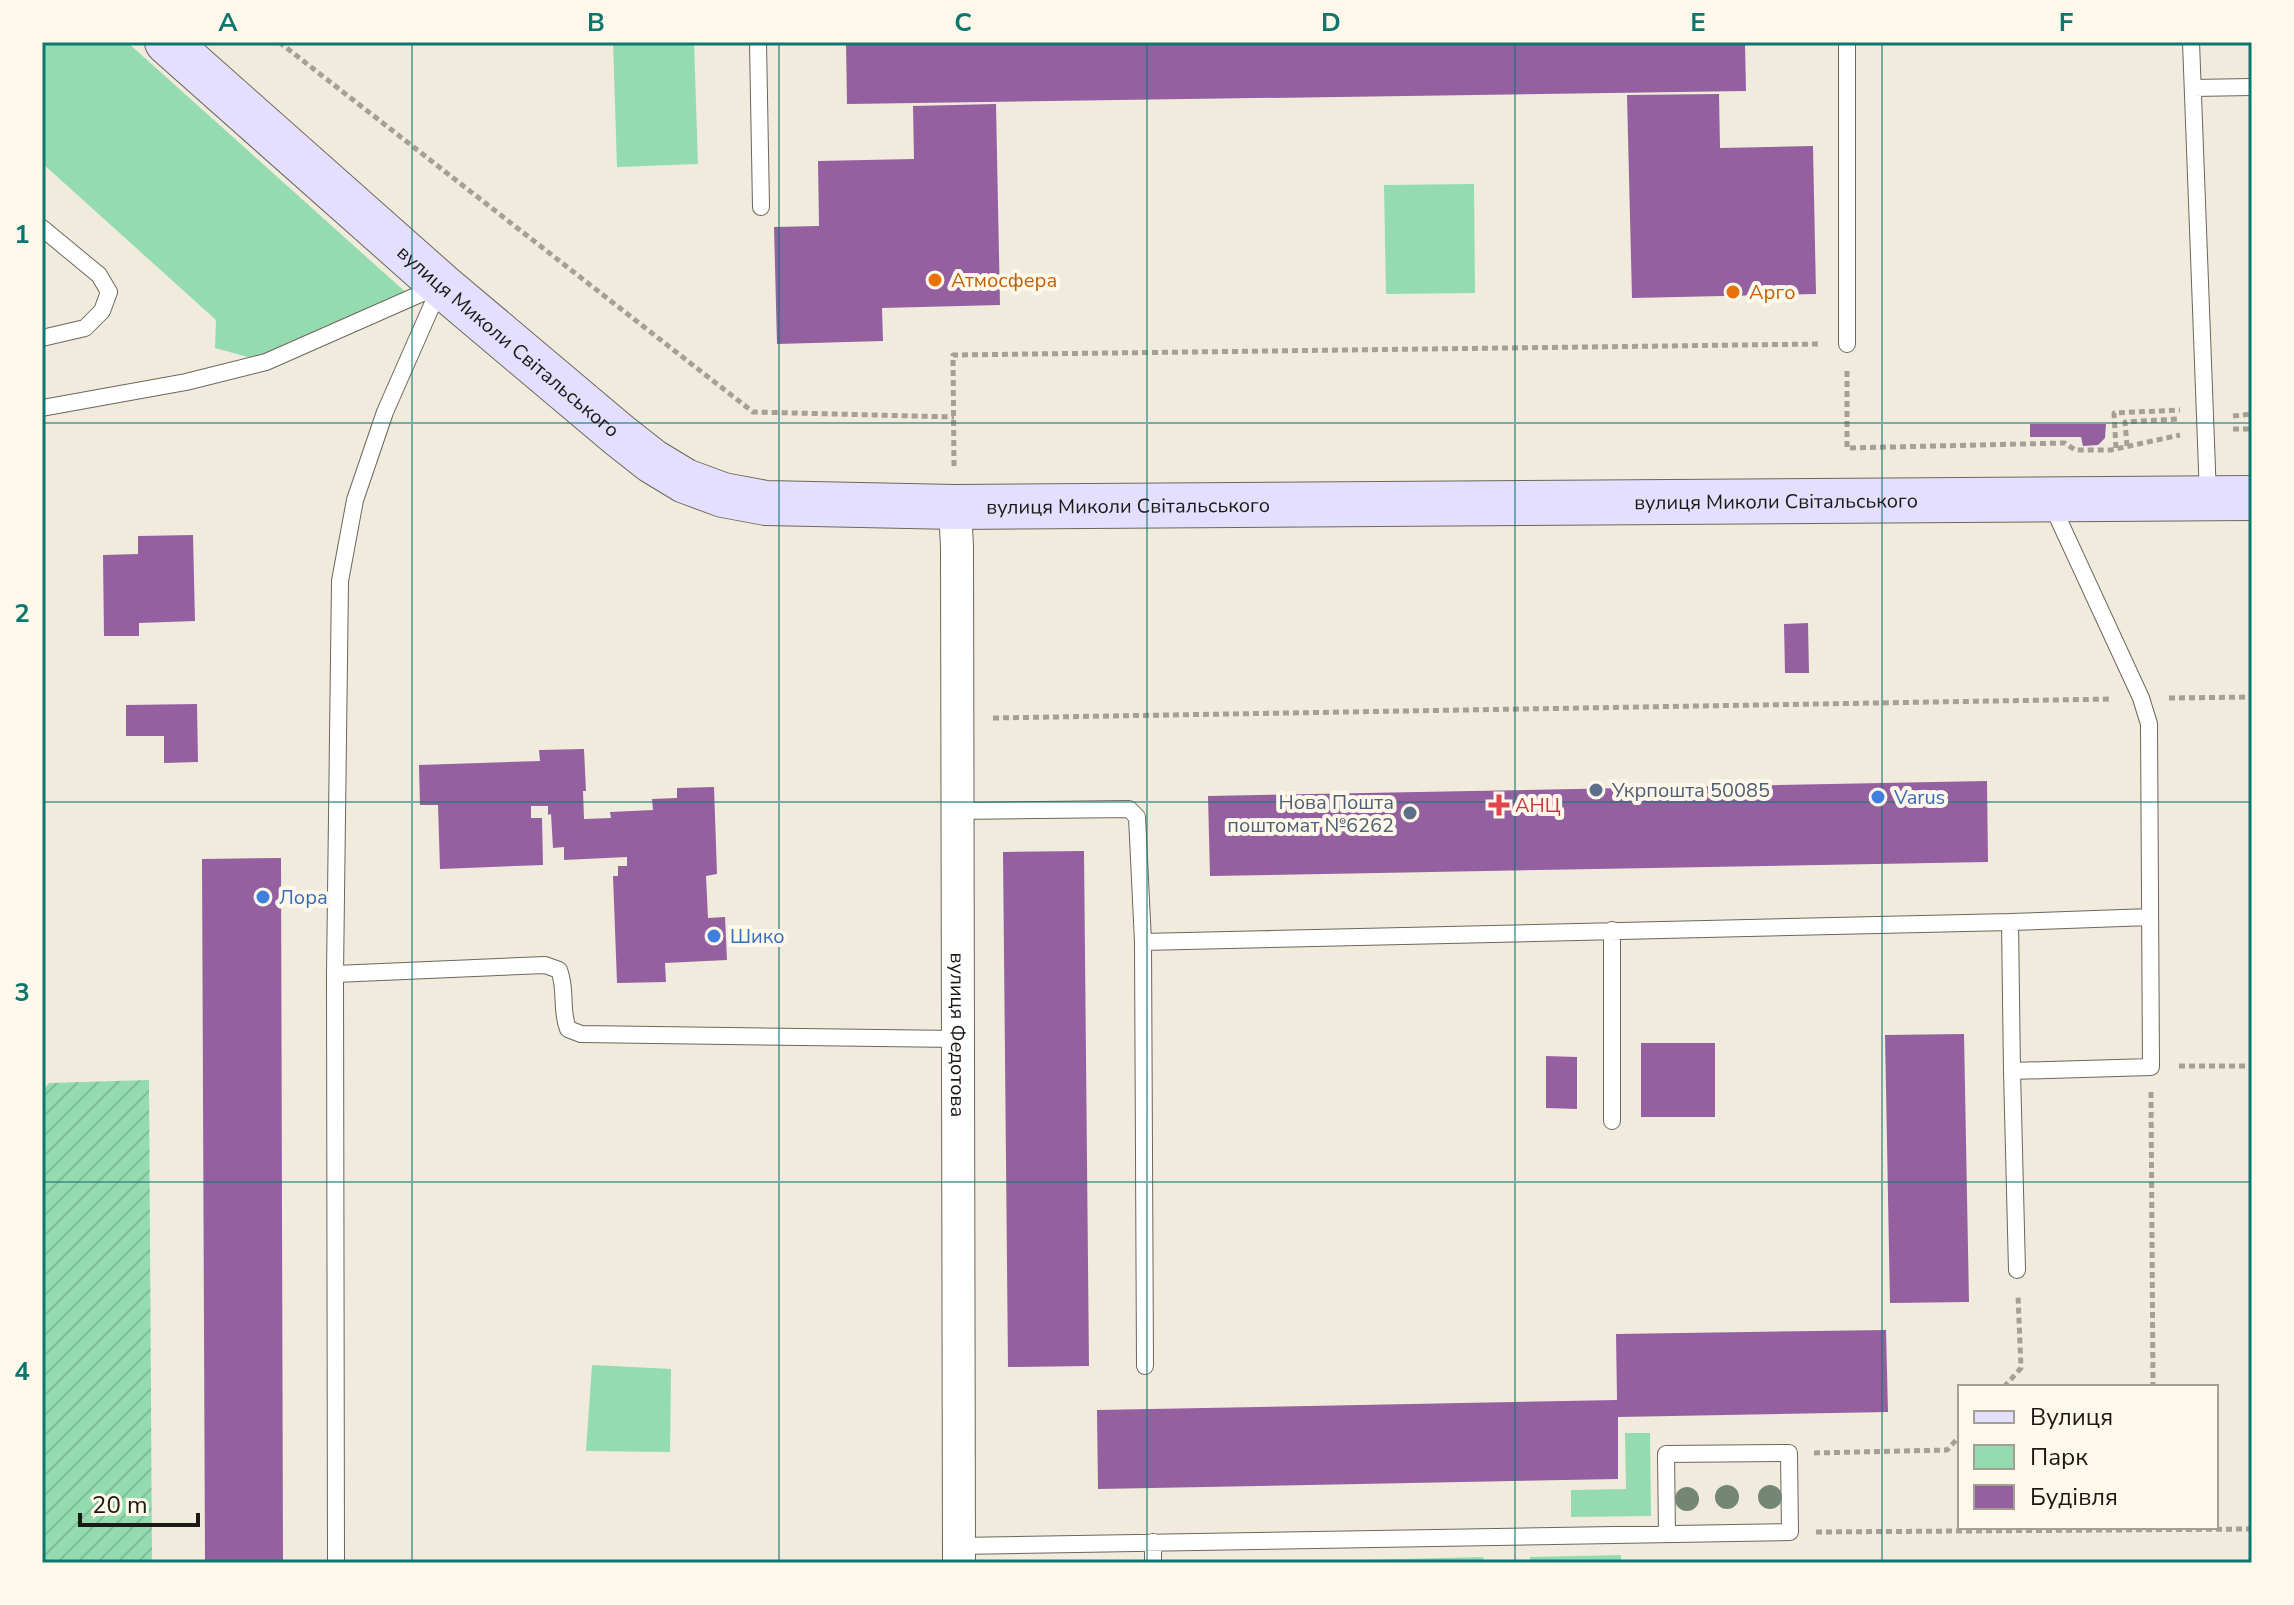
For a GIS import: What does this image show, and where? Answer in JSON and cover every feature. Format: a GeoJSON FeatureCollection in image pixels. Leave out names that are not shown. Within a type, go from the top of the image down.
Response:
{"type":"FeatureCollection","features":[{"type":"Feature","properties":{"kind":"main road","name":"вулиця Миколи Світальського"},"geometry":{"type":"LineString","coordinates":[[167,42],[441,285],[619,435],[652,461],[685,481],[723,495],[766,503],[955,507],[2252,498]]}},
{"type":"Feature","properties":{"kind":"street","name":"вулиця Федотова"},"geometry":{"type":"LineString","coordinates":[[955,507],[959,1554]]}},
{"type":"Feature","properties":{"kind":"lane"},"geometry":{"type":"LineString","coordinates":[[758,42],[761,207]]}},
{"type":"Feature","properties":{"kind":"lane"},"geometry":{"type":"LineString","coordinates":[[1847,42],[1847,344]]}},
{"type":"Feature","properties":{"kind":"lane"},"geometry":{"type":"LineString","coordinates":[[2191,42],[2208,499]]}},
{"type":"Feature","properties":{"kind":"lane"},"geometry":{"type":"LineString","coordinates":[[2193,88],[2252,87]]}},
{"type":"Feature","properties":{"kind":"lane"},"geometry":{"type":"LineString","coordinates":[[42,228],[99,275],[109,292],[102,311],[85,328],[42,338]]}},
{"type":"Feature","properties":{"kind":"lane"},"geometry":{"type":"LineString","coordinates":[[42,408],[186,382],[266,362],[441,285]]}},
{"type":"Feature","properties":{"kind":"lane"},"geometry":{"type":"LineString","coordinates":[[336,1563],[335,974],[340,581],[355,500],[385,412],[441,285]]}},
{"type":"Feature","properties":{"kind":"lane"},"geometry":{"type":"LineString","coordinates":[[2012,1071],[2151,1067],[2149,724],[2141,698],[2049,500]]}},
{"type":"Feature","properties":{"kind":"lane"},"geometry":{"type":"LineString","coordinates":[[956,811],[1129,809],[1137,817],[1143,942],[1145,1366]]}},
{"type":"Feature","properties":{"kind":"lane"},"geometry":{"type":"LineString","coordinates":[[1143,942],[2150,917]]}},
{"type":"Feature","properties":{"kind":"lane"},"geometry":{"type":"LineString","coordinates":[[2010,922],[2017,1270]]}},
{"type":"Feature","properties":{"kind":"lane"},"geometry":{"type":"LineString","coordinates":[[1612,930],[1612,1121]]}},
{"type":"Feature","properties":{"kind":"lane"},"geometry":{"type":"LineString","coordinates":[[335,974],[545,965],[559,970],[564,983],[563,1016],[568,1029],[581,1034],[957,1039]]}},
{"type":"Feature","properties":{"kind":"lane"},"geometry":{"type":"LineString","coordinates":[[959,1554],[1153,1542],[1667,1534],[1790,1532],[1789,1453],[1666,1454],[1667,1534]]}},
{"type":"Feature","properties":{"kind":"lane"},"geometry":{"type":"LineString","coordinates":[[1153,1542],[1153,1563]]}},
{"type":"Feature","properties":{"kind":"path"},"geometry":{"type":"LineString","coordinates":[[279,42],[753,412],[954,417]]}},
{"type":"Feature","properties":{"kind":"path"},"geometry":{"type":"LineString","coordinates":[[955,507],[953,355],[1847,344],[1847,448],[2065,443],[2075,450],[2116,448],[2206,429],[2252,429]]}},
{"type":"Feature","properties":{"kind":"path"},"geometry":{"type":"LineString","coordinates":[[2116,448],[2114,413],[2205,409]]}},
{"type":"Feature","properties":{"kind":"path"},"geometry":{"type":"LineString","coordinates":[[2125,422],[2127,446]]}},
{"type":"Feature","properties":{"kind":"path"},"geometry":{"type":"LineString","coordinates":[[956,719],[2252,697]]}},
{"type":"Feature","properties":{"kind":"path"},"geometry":{"type":"LineString","coordinates":[[2153,1385],[2151,1067],[2252,1066]]}},
{"type":"Feature","properties":{"kind":"path"},"geometry":{"type":"LineString","coordinates":[[2006,1385],[2021,1368],[2017,1270]]}},
{"type":"Feature","properties":{"kind":"path"},"geometry":{"type":"LineString","coordinates":[[1789,1453],[1947,1450],[1958,1438]]}},
{"type":"Feature","properties":{"kind":"path"},"geometry":{"type":"LineString","coordinates":[[1790,1532],[2062,1529]]}},
{"type":"Feature","properties":{"kind":"path"},"geometry":{"type":"LineString","coordinates":[[2218,1529],[2252,1529]]}},
{"type":"Feature","properties":{"kind":"green space"},"geometry":{"type":"Polygon","coordinates":[[[42,42],[127,42],[411,297],[266,362],[215,348],[216,320],[42,163],[42,42]]]}},
{"type":"Feature","properties":{"kind":"green space"},"geometry":{"type":"Polygon","coordinates":[[[613,42],[694,42],[698,164],[617,167],[613,42]]]}},
{"type":"Feature","properties":{"kind":"green space"},"geometry":{"type":"Polygon","coordinates":[[[1474,184],[1475,293],[1386,294],[1384,185],[1474,184]]]}},
{"type":"Feature","properties":{"kind":"green space"},"geometry":{"type":"Polygon","coordinates":[[[149,1080],[152,1563],[42,1563],[42,1091],[49,1083],[149,1080]]]}},
{"type":"Feature","properties":{"kind":"green space"},"geometry":{"type":"Polygon","coordinates":[[[592,1365],[671,1369],[670,1452],[586,1451],[592,1365]]]}},
{"type":"Feature","properties":{"kind":"green space"},"geometry":{"type":"Polygon","coordinates":[[[1625,1433],[1650,1433],[1651,1516],[1571,1517],[1571,1490],[1626,1489],[1625,1433]]]}},
{"type":"Feature","properties":{"kind":"green space"},"geometry":{"type":"Polygon","coordinates":[[[1621,1555],[1621,1563],[1530,1563],[1530,1557],[1621,1555]]]}},
{"type":"Feature","properties":{"kind":"green space"},"geometry":{"type":"Polygon","coordinates":[[[1483,1557],[1484,1563],[1283,1563],[1283,1562],[1483,1557]]]}},
{"type":"Feature","properties":{"kind":"building"},"geometry":{"type":"Polygon","coordinates":[[[846,42],[1745,42],[1746,91],[847,104],[846,42]]]}},
{"type":"Feature","properties":{"kind":"building"},"geometry":{"type":"Polygon","coordinates":[[[1719,94],[1720,148],[1813,146],[1816,294],[1632,298],[1627,95],[1719,94]]]}},
{"type":"Feature","properties":{"kind":"building"},"geometry":{"type":"Polygon","coordinates":[[[996,104],[1000,305],[882,308],[883,341],[777,344],[774,227],[819,226],[818,161],[914,159],[913,106],[996,104]]]}},
{"type":"Feature","properties":{"kind":"building"},"geometry":{"type":"Polygon","coordinates":[[[2030,424],[2106,424],[2105,438],[2098,445],[2083,446],[2081,437],[2030,437],[2030,424]]]}},
{"type":"Feature","properties":{"kind":"building"},"geometry":{"type":"Polygon","coordinates":[[[193,535],[195,621],[139,623],[139,636],[104,636],[103,555],[138,554],[138,536],[193,535]]]}},
{"type":"Feature","properties":{"kind":"building"},"geometry":{"type":"Polygon","coordinates":[[[1808,623],[1809,673],[1785,673],[1784,624],[1808,623]]]}},
{"type":"Feature","properties":{"kind":"building"},"geometry":{"type":"Polygon","coordinates":[[[197,704],[198,762],[164,763],[164,736],[126,736],[126,705],[197,704]]]}},
{"type":"Feature","properties":{"kind":"building"},"geometry":{"type":"Polygon","coordinates":[[[584,749],[584,819],[611,818],[610,812],[653,810],[652,799],[677,798],[677,788],[714,787],[717,874],[706,876],[708,918],[725,917],[727,960],[665,963],[666,982],[617,983],[613,876],[618,876],[618,866],[627,866],[627,857],[564,860],[564,847],[553,848],[548,806],[531,806],[531,818],[542,818],[543,865],[440,869],[438,805],[420,805],[419,765],[540,761],[539,750],[584,749]]]}},
{"type":"Feature","properties":{"kind":"building"},"geometry":{"type":"Polygon","coordinates":[[[1987,781],[1988,862],[1210,876],[1208,796],[1987,781]]]}},
{"type":"Feature","properties":{"kind":"building"},"geometry":{"type":"Polygon","coordinates":[[[1084,851],[1089,1366],[1008,1367],[1003,852],[1084,851]]]}},
{"type":"Feature","properties":{"kind":"building"},"geometry":{"type":"Polygon","coordinates":[[[281,858],[283,1563],[205,1563],[202,859],[281,858]]]}},
{"type":"Feature","properties":{"kind":"building"},"geometry":{"type":"Polygon","coordinates":[[[1964,1034],[1969,1302],[1890,1303],[1885,1035],[1964,1034]]]}},
{"type":"Feature","properties":{"kind":"building"},"geometry":{"type":"Polygon","coordinates":[[[1641,1043],[1715,1043],[1715,1117],[1641,1117],[1641,1043]]]}},
{"type":"Feature","properties":{"kind":"building"},"geometry":{"type":"Polygon","coordinates":[[[1546,1056],[1577,1057],[1577,1109],[1546,1108],[1546,1056]]]}},
{"type":"Feature","properties":{"kind":"building"},"geometry":{"type":"Polygon","coordinates":[[[1886,1330],[1888,1412],[1618,1417],[1618,1479],[1098,1489],[1097,1410],[1617,1400],[1616,1334],[1886,1330]]]}},
{"type":"Feature","properties":{"kind":"place","name":"Атмосфера"},"geometry":{"type":"Point","coordinates":[935,280]}},
{"type":"Feature","properties":{"kind":"place","name":"Арго"},"geometry":{"type":"Point","coordinates":[1733,292]}},
{"type":"Feature","properties":{"kind":"place","name":"Укрпошта 50085"},"geometry":{"type":"Point","coordinates":[1596,790]}},
{"type":"Feature","properties":{"kind":"place","name":"Varus"},"geometry":{"type":"Point","coordinates":[1878,797]}},
{"type":"Feature","properties":{"kind":"place","name":"АНЦ"},"geometry":{"type":"Point","coordinates":[1499,805]}},
{"type":"Feature","properties":{"kind":"place","name":"Нова Пошта поштомат №6262"},"geometry":{"type":"Point","coordinates":[1410,813]}},
{"type":"Feature","properties":{"kind":"place","name":"Лора"},"geometry":{"type":"Point","coordinates":[263,897]}},
{"type":"Feature","properties":{"kind":"place","name":"Шико"},"geometry":{"type":"Point","coordinates":[714,936]}}]}
